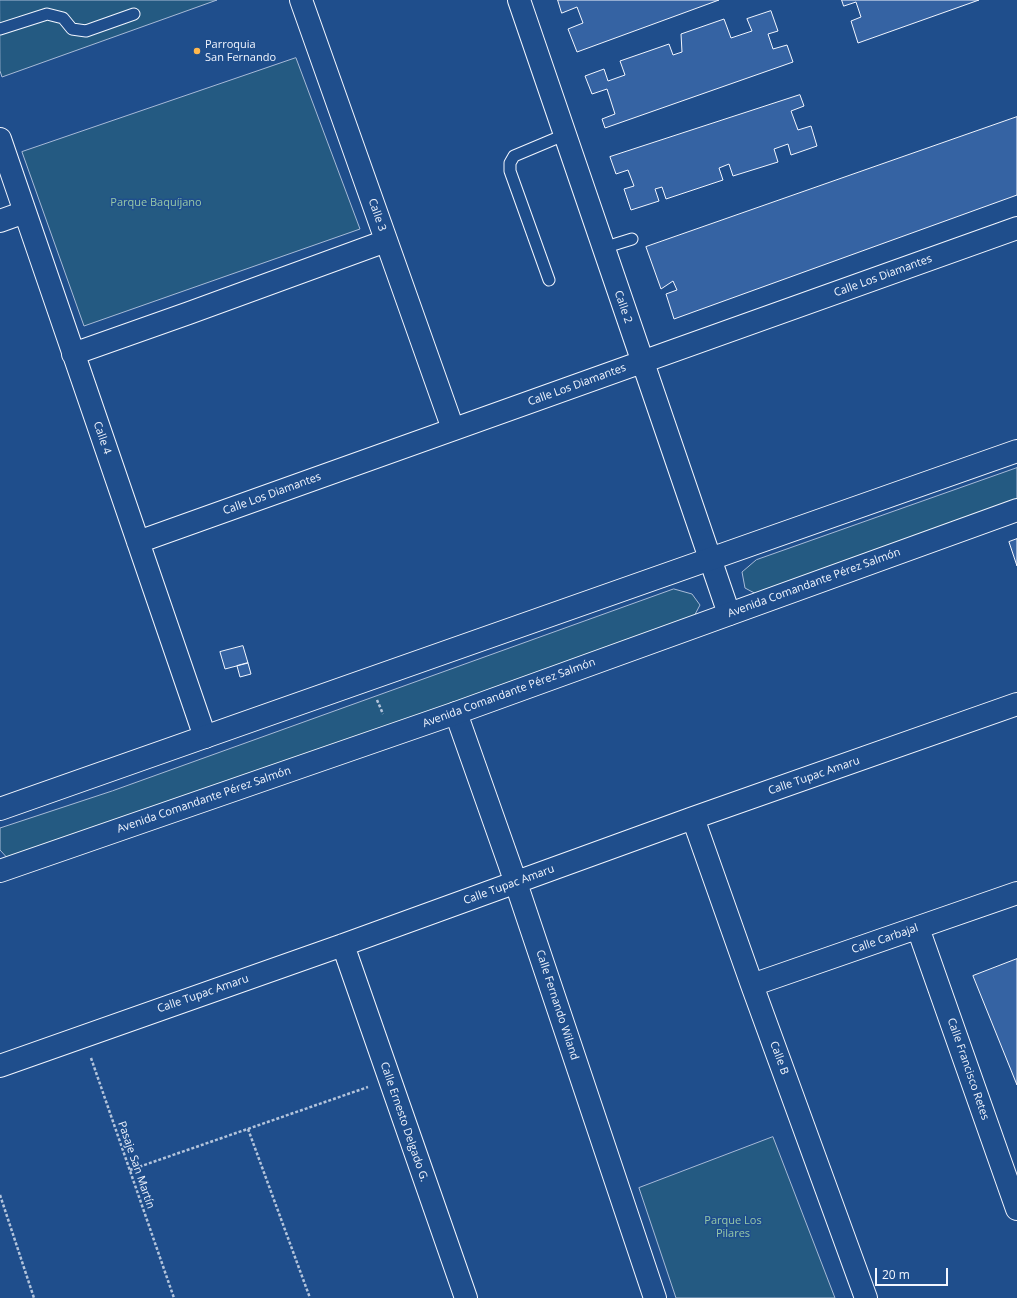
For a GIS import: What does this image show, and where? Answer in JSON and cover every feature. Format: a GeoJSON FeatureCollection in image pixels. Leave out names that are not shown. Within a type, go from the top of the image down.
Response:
{"type":"FeatureCollection","features":[{"type":"Feature","properties":{"kind":"street","name":"Calle 3"},"geometry":{"type":"LineString","coordinates":[[301,0],[453,429]]}},
{"type":"Feature","properties":{"kind":"street","name":"Calle 2"},"geometry":{"type":"LineString","coordinates":[[519,0],[729,614]]}},
{"type":"Feature","properties":{"kind":"street","name":"Calle 4"},"geometry":{"type":"LineString","coordinates":[[0,139],[205,737]]}},
{"type":"Feature","properties":{"kind":"street"},"geometry":{"type":"LineString","coordinates":[[0,221],[25,212]]}},
{"type":"Feature","properties":{"kind":"street","name":"Calle Los Diamantes"},"geometry":{"type":"LineString","coordinates":[[138,542],[1017,228]]}},
{"type":"Feature","properties":{"kind":"street"},"geometry":{"type":"LineString","coordinates":[[74,354],[386,241]]}},
{"type":"Feature","properties":{"kind":"street"},"geometry":{"type":"LineString","coordinates":[[0,810],[1017,451]]}},
{"type":"Feature","properties":{"kind":"street","name":"Avenida Comandante Pérez Salmón"},"geometry":{"type":"LineString","coordinates":[[0,871],[456,712],[1017,510]]}},
{"type":"Feature","properties":{"kind":"street","name":"Calle Tupac Amaru"},"geometry":{"type":"LineString","coordinates":[[0,1066],[343,945],[693,818],[1017,704]]}},
{"type":"Feature","properties":{"kind":"street","name":"Calle Fernando Wiland"},"geometry":{"type":"LineString","coordinates":[[456,712],[516,883],[655,1298]]}},
{"type":"Feature","properties":{"kind":"street","name":"Calle B"},"geometry":{"type":"LineString","coordinates":[[693,818],[752,986],[866,1298]]}},
{"type":"Feature","properties":{"kind":"street","name":"Calle Carbajal"},"geometry":{"type":"LineString","coordinates":[[752,986],[1017,893]]}},
{"type":"Feature","properties":{"kind":"street","name":"Calle Francisco Retes"},"geometry":{"type":"LineString","coordinates":[[918,928],[1017,1209]]}},
{"type":"Feature","properties":{"kind":"street","name":"Calle Ernesto Delgado G."},"geometry":{"type":"LineString","coordinates":[[343,945],[466,1298]]}},
{"type":"Feature","properties":{"kind":"lane"},"geometry":{"type":"LineString","coordinates":[[0,29],[47,14],[63,18],[72,29],[86,32],[134,14]]}},
{"type":"Feature","properties":{"kind":"lane"},"geometry":{"type":"LineString","coordinates":[[549,280],[510,172],[510,163],[514,156],[564,135]]}},
{"type":"Feature","properties":{"kind":"lane"},"geometry":{"type":"LineString","coordinates":[[603,248],[632,239]]}},
{"type":"Feature","properties":{"kind":"path"},"geometry":{"type":"LineString","coordinates":[[369,679],[391,735]]}},
{"type":"Feature","properties":{"kind":"path","name":"Pasaje San Martín"},"geometry":{"type":"LineString","coordinates":[[83,1037],[174,1298]]}},
{"type":"Feature","properties":{"kind":"path"},"geometry":{"type":"LineString","coordinates":[[130,1170],[390,1079]]}},
{"type":"Feature","properties":{"kind":"path"},"geometry":{"type":"LineString","coordinates":[[248,1129],[310,1298]]}},
{"type":"Feature","properties":{"kind":"path"},"geometry":{"type":"LineString","coordinates":[[0,1195],[34,1298]]}},
{"type":"Feature","properties":{"kind":"green space"},"geometry":{"type":"Polygon","coordinates":[[[0,0],[217,0],[2,77],[0,71],[0,0]]]}},
{"type":"Feature","properties":{"kind":"green space","name":"Parque Baquíjano"},"geometry":{"type":"Polygon","coordinates":[[[296,58],[360,229],[84,326],[22,152],[296,58]]]}},
{"type":"Feature","properties":{"kind":"green space"},"geometry":{"type":"Polygon","coordinates":[[[1017,468],[1017,507],[760,596],[745,588],[742,572],[756,560],[1017,468]]]}},
{"type":"Feature","properties":{"kind":"green space"},"geometry":{"type":"Polygon","coordinates":[[[674,589],[692,594],[700,605],[691,622],[11,862],[0,850],[0,828],[112,791],[674,589]]]}},
{"type":"Feature","properties":{"kind":"green space","name":"Parque Los Pilares"},"geometry":{"type":"Polygon","coordinates":[[[773,1137],[835,1298],[676,1298],[639,1188],[773,1137]]]}},
{"type":"Feature","properties":{"kind":"building"},"geometry":{"type":"Polygon","coordinates":[[[558,0],[719,0],[577,52],[568,29],[583,23],[577,7],[562,13],[558,0]]]}},
{"type":"Feature","properties":{"kind":"building"},"geometry":{"type":"Polygon","coordinates":[[[842,0],[979,0],[858,43],[851,21],[861,17],[856,2],[844,6],[842,0]]]}},
{"type":"Feature","properties":{"kind":"building"},"geometry":{"type":"Polygon","coordinates":[[[771,11],[778,31],[768,34],[773,49],[787,45],[793,62],[605,128],[602,119],[615,114],[607,89],[592,94],[585,76],[604,69],[608,81],[625,75],[620,61],[669,44],[673,55],[682,52],[681,34],[724,19],[731,38],[752,31],[747,19],[771,11]]]}},
{"type":"Feature","properties":{"kind":"building"},"geometry":{"type":"Polygon","coordinates":[[[800,95],[804,106],[791,111],[798,130],[811,126],[817,146],[791,155],[788,144],[774,149],[778,162],[733,176],[729,164],[719,168],[723,180],[666,199],[662,187],[655,189],[659,201],[631,210],[624,189],[634,186],[628,170],[616,174],[610,157],[800,95]]]}},
{"type":"Feature","properties":{"kind":"building"},"geometry":{"type":"Polygon","coordinates":[[[1017,117],[1017,195],[674,319],[666,294],[677,290],[673,281],[661,289],[646,247],[1017,117]]]}},
{"type":"Feature","properties":{"kind":"building"},"geometry":{"type":"Polygon","coordinates":[[[1017,539],[1017,566],[1009,542],[1017,539]]]}},
{"type":"Feature","properties":{"kind":"building"},"geometry":{"type":"Polygon","coordinates":[[[243,646],[248,663],[225,669],[220,652],[243,646]]]}},
{"type":"Feature","properties":{"kind":"building"},"geometry":{"type":"Polygon","coordinates":[[[248,663],[251,674],[240,677],[237,666],[248,663]]]}},
{"type":"Feature","properties":{"kind":"building"},"geometry":{"type":"Polygon","coordinates":[[[1017,959],[1017,1085],[973,976],[1017,959]]]}},
{"type":"Feature","properties":{"kind":"place","name":"Parroquia San Fernando"},"geometry":{"type":"Point","coordinates":[197,51]}}]}
